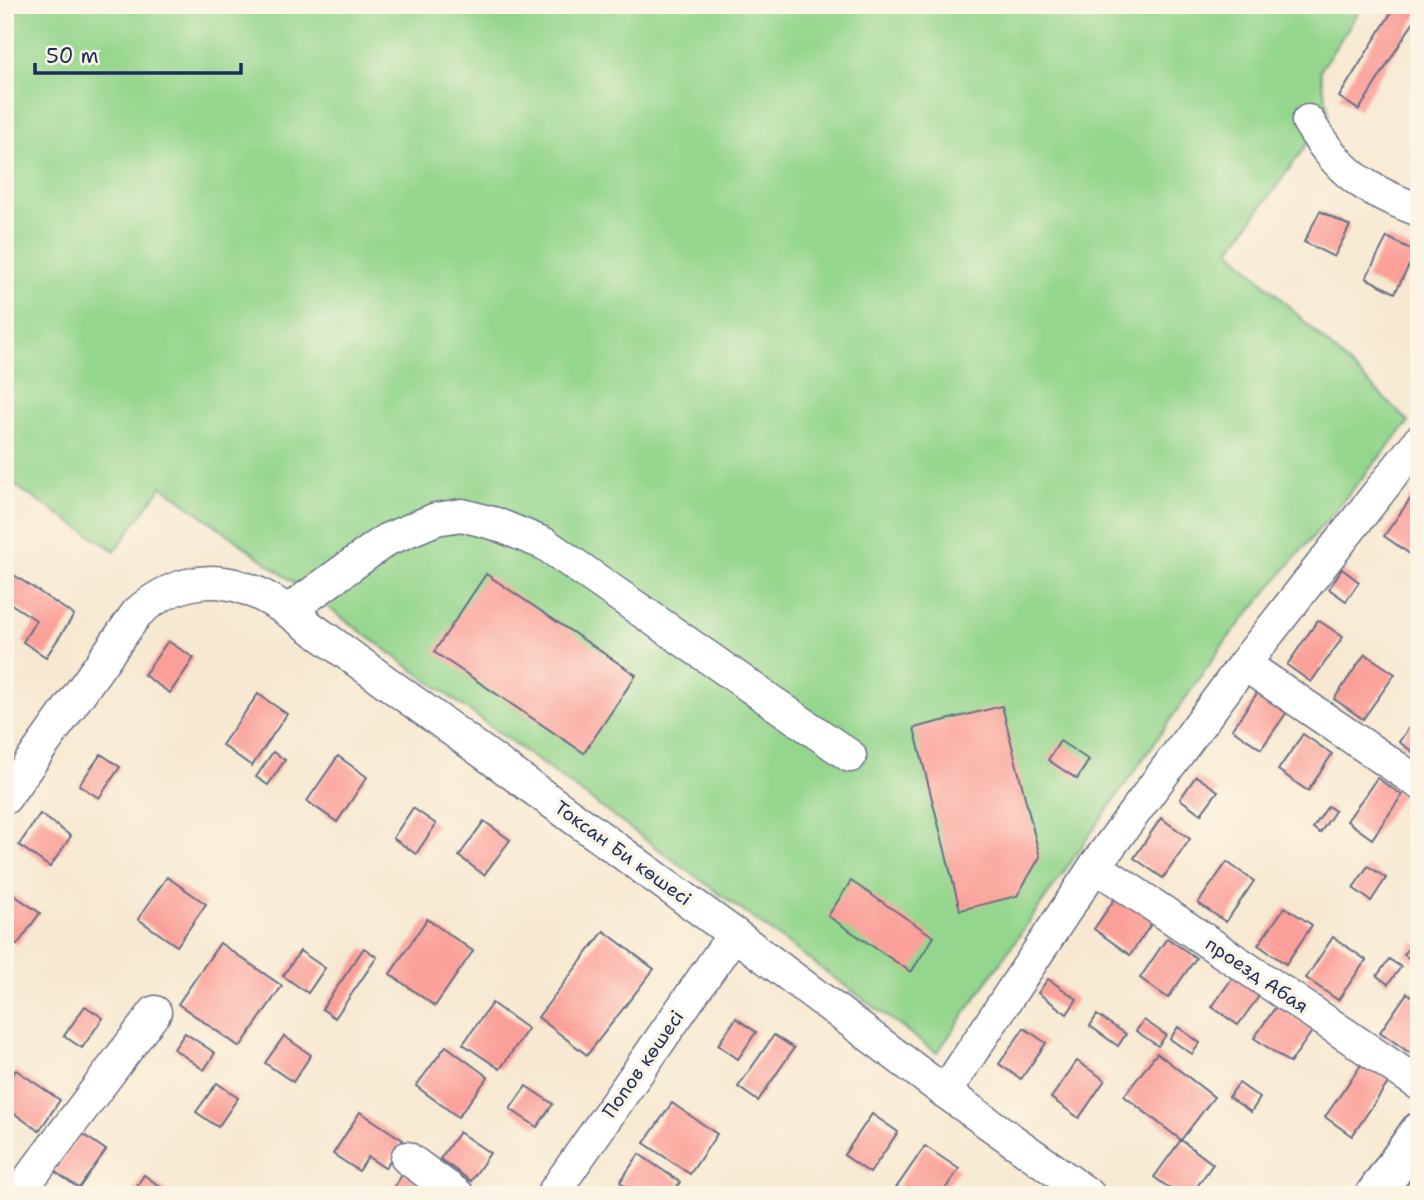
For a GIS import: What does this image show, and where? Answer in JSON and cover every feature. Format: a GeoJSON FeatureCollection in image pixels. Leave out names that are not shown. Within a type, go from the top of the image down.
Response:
{"type":"FeatureCollection","features":[{"type":"Feature","properties":{"kind":"main road"},"geometry":{"type":"LineString","coordinates":[[1375,1195],[1419,1132]]}},
{"type":"Feature","properties":{"kind":"street"},"geometry":{"type":"LineString","coordinates":[[1308,121],[1323,146],[1339,165],[1355,178],[1370,189],[1419,210]]}},
{"type":"Feature","properties":{"kind":"street"},"geometry":{"type":"LineString","coordinates":[[945,1092],[1095,866],[1244,664],[1417,449]]}},
{"type":"Feature","properties":{"kind":"street"},"geometry":{"type":"LineString","coordinates":[[288,611],[386,540],[436,519],[462,514],[496,524],[545,544],[850,756]]}},
{"type":"Feature","properties":{"kind":"street","name":"Токсан Би көшесі"},"geometry":{"type":"LineString","coordinates":[[5,798],[137,612],[165,592],[195,583],[211,582],[244,587],[288,611],[1090,1195]]}},
{"type":"Feature","properties":{"kind":"street"},"geometry":{"type":"LineString","coordinates":[[1244,664],[1419,783]]}},
{"type":"Feature","properties":{"kind":"street","name":"проезд Абая"},"geometry":{"type":"LineString","coordinates":[[1095,866],[1419,1084]]}},
{"type":"Feature","properties":{"kind":"street","name":"Попов көшесі"},"geometry":{"type":"LineString","coordinates":[[552,1195],[734,934]]}},
{"type":"Feature","properties":{"kind":"street"},"geometry":{"type":"LineString","coordinates":[[17,1195],[155,1012]]}},
{"type":"Feature","properties":{"kind":"street"},"geometry":{"type":"LineString","coordinates":[[407,1158],[458,1195]]}},
{"type":"Feature","properties":{"kind":"green space"},"geometry":{"type":"Polygon","coordinates":[[[5,5],[1363,5],[1320,71],[1329,114],[1230,250],[1409,422],[1227,639],[937,1053],[162,486],[115,551],[5,479],[5,5]]]}},
{"type":"Feature","properties":{"kind":"building"},"geometry":{"type":"Polygon","coordinates":[[[1396,5],[1419,5],[1419,13],[1359,110],[1339,97],[1396,5]]]}},
{"type":"Feature","properties":{"kind":"building"},"geometry":{"type":"Polygon","coordinates":[[[1320,211],[1350,226],[1334,257],[1304,242],[1320,211]]]}},
{"type":"Feature","properties":{"kind":"building"},"geometry":{"type":"Polygon","coordinates":[[[1387,237],[1416,252],[1395,293],[1366,278],[1387,237]]]}},
{"type":"Feature","properties":{"kind":"building"},"geometry":{"type":"Polygon","coordinates":[[[1413,495],[1419,499],[1419,541],[1410,554],[1384,536],[1413,495]]]}},
{"type":"Feature","properties":{"kind":"building"},"geometry":{"type":"Polygon","coordinates":[[[5,569],[74,615],[46,657],[23,642],[36,620],[5,600],[5,569]]]}},
{"type":"Feature","properties":{"kind":"building"},"geometry":{"type":"Polygon","coordinates":[[[1342,569],[1359,582],[1346,601],[1329,589],[1342,569]]]}},
{"type":"Feature","properties":{"kind":"building"},"geometry":{"type":"Polygon","coordinates":[[[486,574],[636,675],[584,753],[434,652],[486,574]]]}},
{"type":"Feature","properties":{"kind":"building"},"geometry":{"type":"Polygon","coordinates":[[[1318,620],[1343,637],[1311,682],[1287,665],[1318,620]]]}},
{"type":"Feature","properties":{"kind":"building"},"geometry":{"type":"Polygon","coordinates":[[[168,641],[194,658],[170,693],[144,675],[168,641]]]}},
{"type":"Feature","properties":{"kind":"building"},"geometry":{"type":"Polygon","coordinates":[[[1365,654],[1395,674],[1363,719],[1334,699],[1365,654]]]}},
{"type":"Feature","properties":{"kind":"building"},"geometry":{"type":"Polygon","coordinates":[[[1258,692],[1287,712],[1261,749],[1232,729],[1258,692]]]}},
{"type":"Feature","properties":{"kind":"building"},"geometry":{"type":"Polygon","coordinates":[[[258,694],[287,714],[252,766],[222,745],[258,694]]]}},
{"type":"Feature","properties":{"kind":"building"},"geometry":{"type":"Polygon","coordinates":[[[1002,706],[1040,857],[1017,896],[960,910],[914,728],[1002,706]]]}},
{"type":"Feature","properties":{"kind":"building"},"geometry":{"type":"Polygon","coordinates":[[[1419,713],[1419,756],[1399,742],[1419,713]]]}},
{"type":"Feature","properties":{"kind":"building"},"geometry":{"type":"Polygon","coordinates":[[[1303,734],[1332,754],[1308,791],[1278,770],[1303,734]]]}},
{"type":"Feature","properties":{"kind":"building"},"geometry":{"type":"Polygon","coordinates":[[[1060,741],[1089,760],[1077,779],[1048,760],[1060,741]]]}},
{"type":"Feature","properties":{"kind":"building"},"geometry":{"type":"Polygon","coordinates":[[[273,752],[285,760],[268,785],[256,777],[273,752]]]}},
{"type":"Feature","properties":{"kind":"building"},"geometry":{"type":"Polygon","coordinates":[[[101,754],[120,767],[99,798],[79,785],[101,754]]]}},
{"type":"Feature","properties":{"kind":"building"},"geometry":{"type":"Polygon","coordinates":[[[338,756],[367,777],[337,822],[307,801],[338,756]]]}},
{"type":"Feature","properties":{"kind":"building"},"geometry":{"type":"Polygon","coordinates":[[[1196,776],[1218,791],[1201,814],[1180,799],[1196,776]]]}},
{"type":"Feature","properties":{"kind":"building"},"geometry":{"type":"Polygon","coordinates":[[[1377,778],[1402,795],[1372,839],[1347,821],[1377,778]]]}},
{"type":"Feature","properties":{"kind":"building"},"geometry":{"type":"Polygon","coordinates":[[[1328,806],[1335,811],[1320,833],[1313,828],[1328,806]]]}},
{"type":"Feature","properties":{"kind":"building"},"geometry":{"type":"Polygon","coordinates":[[[413,808],[436,824],[416,854],[393,838],[413,808]]]}},
{"type":"Feature","properties":{"kind":"building"},"geometry":{"type":"Polygon","coordinates":[[[40,814],[71,836],[50,867],[19,845],[40,814]]]}},
{"type":"Feature","properties":{"kind":"building"},"geometry":{"type":"Polygon","coordinates":[[[1161,818],[1190,839],[1163,878],[1134,858],[1161,818]]]}},
{"type":"Feature","properties":{"kind":"building"},"geometry":{"type":"Polygon","coordinates":[[[484,821],[510,840],[484,875],[459,856],[484,821]]]}},
{"type":"Feature","properties":{"kind":"building"},"geometry":{"type":"Polygon","coordinates":[[[1227,862],[1254,881],[1226,922],[1198,903],[1227,862]]]}},
{"type":"Feature","properties":{"kind":"building"},"geometry":{"type":"Polygon","coordinates":[[[1368,866],[1386,878],[1371,901],[1353,888],[1368,866]]]}},
{"type":"Feature","properties":{"kind":"building"},"geometry":{"type":"Polygon","coordinates":[[[167,877],[206,904],[177,946],[138,919],[167,877]]]}},
{"type":"Feature","properties":{"kind":"building"},"geometry":{"type":"Polygon","coordinates":[[[851,881],[934,937],[911,972],[828,916],[851,881]]]}},
{"type":"Feature","properties":{"kind":"building"},"geometry":{"type":"Polygon","coordinates":[[[5,889],[40,913],[17,945],[5,937],[5,889]]]}},
{"type":"Feature","properties":{"kind":"building"},"geometry":{"type":"Polygon","coordinates":[[[1118,894],[1154,920],[1130,955],[1094,929],[1118,894]]]}},
{"type":"Feature","properties":{"kind":"building"},"geometry":{"type":"Polygon","coordinates":[[[1285,907],[1312,925],[1286,964],[1258,945],[1285,907]]]}},
{"type":"Feature","properties":{"kind":"building"},"geometry":{"type":"Polygon","coordinates":[[[427,919],[473,951],[435,1006],[390,974],[427,919]]]}},
{"type":"Feature","properties":{"kind":"building"},"geometry":{"type":"Polygon","coordinates":[[[604,931],[654,969],[587,1055],[538,1017],[604,931]]]}},
{"type":"Feature","properties":{"kind":"building"},"geometry":{"type":"Polygon","coordinates":[[[1333,937],[1366,960],[1338,1000],[1306,978],[1333,937]]]}},
{"type":"Feature","properties":{"kind":"building"},"geometry":{"type":"Polygon","coordinates":[[[1167,938],[1196,958],[1168,998],[1140,978],[1167,938]]]}},
{"type":"Feature","properties":{"kind":"building"},"geometry":{"type":"Polygon","coordinates":[[[1413,941],[1419,945],[1419,957],[1415,962],[1404,955],[1413,941]]]}},
{"type":"Feature","properties":{"kind":"building"},"geometry":{"type":"Polygon","coordinates":[[[220,943],[282,986],[240,1047],[178,1004],[220,943]]]}},
{"type":"Feature","properties":{"kind":"building"},"geometry":{"type":"Polygon","coordinates":[[[364,948],[377,957],[335,1018],[322,1009],[364,948]]]}},
{"type":"Feature","properties":{"kind":"building"},"geometry":{"type":"Polygon","coordinates":[[[300,951],[325,968],[308,993],[283,976],[300,951]]]}},
{"type":"Feature","properties":{"kind":"building"},"geometry":{"type":"Polygon","coordinates":[[[1389,959],[1401,967],[1388,984],[1377,976],[1389,959]]]}},
{"type":"Feature","properties":{"kind":"building"},"geometry":{"type":"Polygon","coordinates":[[[1235,974],[1262,992],[1238,1025],[1212,1007],[1235,974]]]}},
{"type":"Feature","properties":{"kind":"building"},"geometry":{"type":"Polygon","coordinates":[[[1048,979],[1077,999],[1067,1014],[1038,993],[1048,979]]]}},
{"type":"Feature","properties":{"kind":"building"},"geometry":{"type":"Polygon","coordinates":[[[1407,993],[1419,1001],[1419,1041],[1410,1053],[1380,1032],[1407,993]]]}},
{"type":"Feature","properties":{"kind":"building"},"geometry":{"type":"Polygon","coordinates":[[[492,1003],[528,1029],[500,1069],[463,1044],[492,1003]]]}},
{"type":"Feature","properties":{"kind":"building"},"geometry":{"type":"Polygon","coordinates":[[[1277,1005],[1313,1030],[1290,1063],[1254,1038],[1277,1005]]]}},
{"type":"Feature","properties":{"kind":"building"},"geometry":{"type":"Polygon","coordinates":[[[85,1006],[103,1018],[82,1048],[64,1036],[85,1006]]]}},
{"type":"Feature","properties":{"kind":"building"},"geometry":{"type":"Polygon","coordinates":[[[1097,1015],[1126,1034],[1118,1046],[1090,1026],[1097,1015]]]}},
{"type":"Feature","properties":{"kind":"building"},"geometry":{"type":"Polygon","coordinates":[[[736,1018],[756,1032],[738,1059],[718,1045],[736,1018]]]}},
{"type":"Feature","properties":{"kind":"building"},"geometry":{"type":"Polygon","coordinates":[[[1144,1020],[1166,1035],[1158,1046],[1136,1031],[1144,1020]]]}},
{"type":"Feature","properties":{"kind":"building"},"geometry":{"type":"Polygon","coordinates":[[[1178,1027],[1200,1043],[1192,1054],[1170,1039],[1178,1027]]]}},
{"type":"Feature","properties":{"kind":"building"},"geometry":{"type":"Polygon","coordinates":[[[1024,1028],[1046,1043],[1021,1079],[999,1064],[1024,1028]]]}},
{"type":"Feature","properties":{"kind":"building"},"geometry":{"type":"Polygon","coordinates":[[[185,1033],[215,1053],[204,1070],[174,1049],[185,1033]]]}},
{"type":"Feature","properties":{"kind":"building"},"geometry":{"type":"Polygon","coordinates":[[[774,1035],[794,1048],[758,1101],[738,1087],[774,1035]]]}},
{"type":"Feature","properties":{"kind":"building"},"geometry":{"type":"Polygon","coordinates":[[[284,1036],[311,1055],[293,1082],[265,1063],[284,1036]]]}},
{"type":"Feature","properties":{"kind":"building"},"geometry":{"type":"Polygon","coordinates":[[[446,1046],[488,1077],[458,1117],[416,1086],[446,1046]]]}},
{"type":"Feature","properties":{"kind":"building"},"geometry":{"type":"Polygon","coordinates":[[[1157,1053],[1214,1097],[1181,1140],[1124,1096],[1157,1053]]]}},
{"type":"Feature","properties":{"kind":"building"},"geometry":{"type":"Polygon","coordinates":[[[1077,1061],[1105,1080],[1079,1118],[1051,1098],[1077,1061]]]}},
{"type":"Feature","properties":{"kind":"building"},"geometry":{"type":"Polygon","coordinates":[[[1363,1062],[1390,1080],[1352,1136],[1325,1117],[1363,1062]]]}},
{"type":"Feature","properties":{"kind":"building"},"geometry":{"type":"Polygon","coordinates":[[[16,1070],[60,1100],[39,1131],[5,1107],[5,1086],[16,1070]]]}},
{"type":"Feature","properties":{"kind":"building"},"geometry":{"type":"Polygon","coordinates":[[[217,1083],[238,1098],[218,1127],[196,1112],[217,1083]]]}},
{"type":"Feature","properties":{"kind":"building"},"geometry":{"type":"Polygon","coordinates":[[[1239,1083],[1260,1098],[1251,1112],[1229,1097],[1239,1083]]]}},
{"type":"Feature","properties":{"kind":"building"},"geometry":{"type":"Polygon","coordinates":[[[526,1086],[553,1104],[537,1127],[510,1109],[526,1086]]]}},
{"type":"Feature","properties":{"kind":"building"},"geometry":{"type":"Polygon","coordinates":[[[672,1103],[717,1134],[690,1174],[644,1143],[672,1103]]]}},
{"type":"Feature","properties":{"kind":"building"},"geometry":{"type":"Polygon","coordinates":[[[360,1112],[403,1140],[385,1168],[368,1157],[359,1171],[333,1154],[360,1112]]]}},
{"type":"Feature","properties":{"kind":"building"},"geometry":{"type":"Polygon","coordinates":[[[872,1114],[898,1132],[870,1173],[844,1155],[872,1114]]]}},
{"type":"Feature","properties":{"kind":"building"},"geometry":{"type":"Polygon","coordinates":[[[459,1132],[490,1153],[471,1181],[440,1159],[459,1132]]]}},
{"type":"Feature","properties":{"kind":"building"},"geometry":{"type":"Polygon","coordinates":[[[81,1133],[106,1150],[79,1188],[54,1171],[81,1133]]]}},
{"type":"Feature","properties":{"kind":"building"},"geometry":{"type":"Polygon","coordinates":[[[1181,1140],[1213,1164],[1191,1195],[1179,1195],[1154,1177],[1181,1140]]]}},
{"type":"Feature","properties":{"kind":"building"},"geometry":{"type":"Polygon","coordinates":[[[925,1146],[959,1169],[941,1195],[893,1195],[892,1194],[925,1146]]]}},
{"type":"Feature","properties":{"kind":"building"},"geometry":{"type":"Polygon","coordinates":[[[639,1154],[680,1182],[671,1195],[638,1195],[620,1182],[639,1154]]]}},
{"type":"Feature","properties":{"kind":"building"},"geometry":{"type":"Polygon","coordinates":[[[404,1172],[436,1195],[389,1195],[404,1172]]]}},
{"type":"Feature","properties":{"kind":"building"},"geometry":{"type":"Polygon","coordinates":[[[144,1175],[172,1195],[131,1195],[144,1175]]]}}]}
